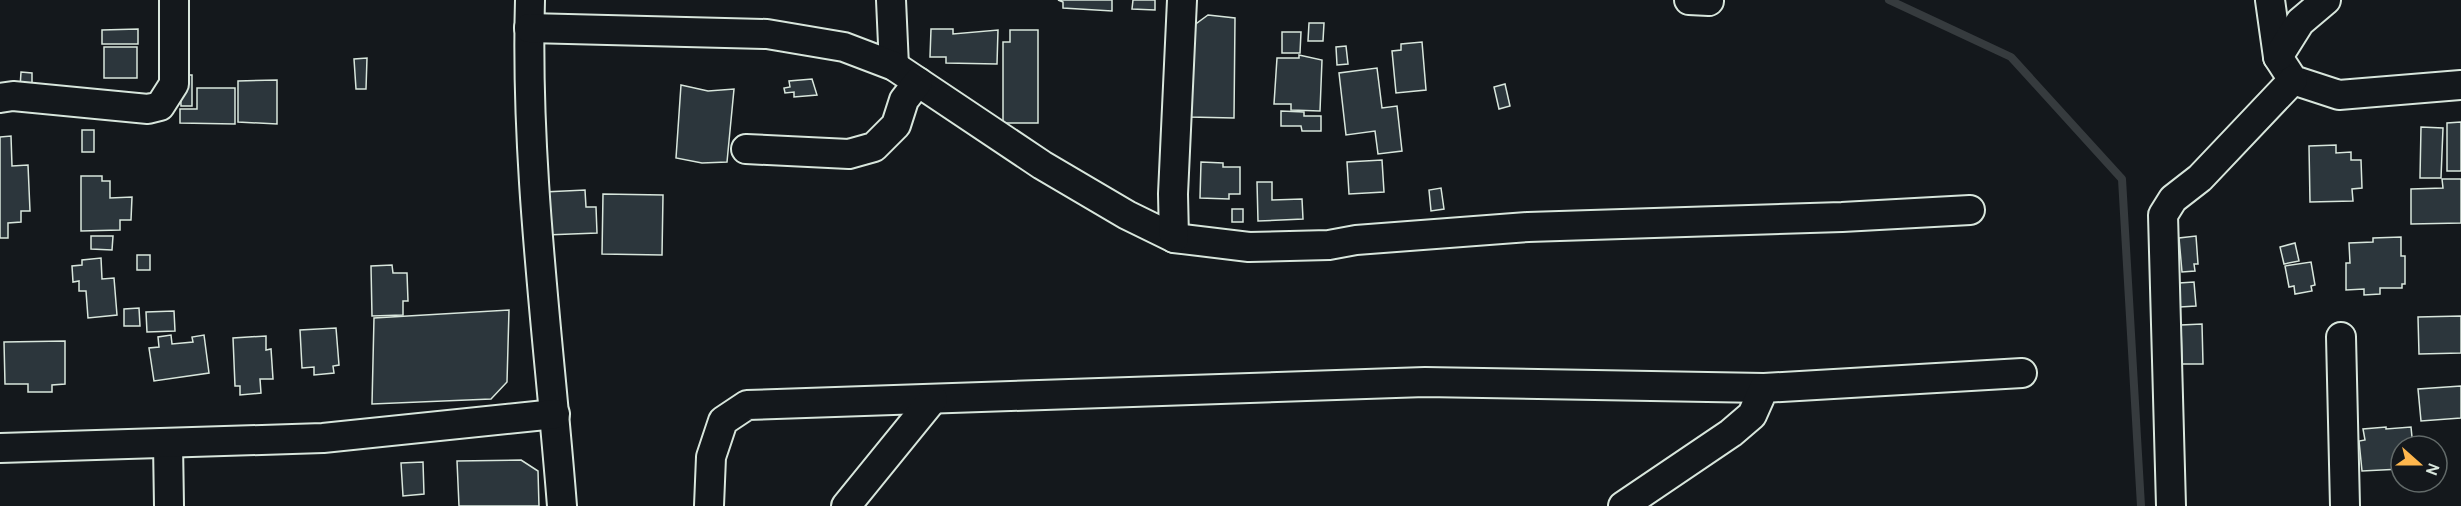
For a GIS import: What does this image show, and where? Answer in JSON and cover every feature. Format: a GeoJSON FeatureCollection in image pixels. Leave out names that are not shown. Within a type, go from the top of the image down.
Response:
{"type":"FeatureCollection","features":[{"type":"Feature","properties":{"kind":"street"},"geometry":{"type":"LineString","coordinates":[[0,98],[13,96],[148,109],[160,106],[174,84],[174,0]]}},
{"type":"Feature","properties":{"kind":"street"},"geometry":{"type":"LineString","coordinates":[[530,0],[529,28],[543,306],[562,506]]}},
{"type":"Feature","properties":{"kind":"street"},"geometry":{"type":"LineString","coordinates":[[891,0],[894,66]]}},
{"type":"Feature","properties":{"kind":"street"},"geometry":{"type":"LineString","coordinates":[[1174,238],[1173,194],[1182,0]]}},
{"type":"Feature","properties":{"kind":"street"},"geometry":{"type":"LineString","coordinates":[[2270,0],[2278,57],[2294,80],[2339,95],[2461,85]]}},
{"type":"Feature","properties":{"kind":"street"},"geometry":{"type":"LineString","coordinates":[[2278,57],[2300,22],[2326,0]]}},
{"type":"Feature","properties":{"kind":"street"},"geometry":{"type":"LineString","coordinates":[[529,28],[767,33],[844,47],[894,66],[1042,165],[1127,215],[1174,238],[1249,247],[1329,245],[1356,240],[1528,227],[1842,217],[1970,210]]}},
{"type":"Feature","properties":{"kind":"street"},"geometry":{"type":"LineString","coordinates":[[2171,506],[2163,215],[2173,199],[2200,178],[2294,80]]}},
{"type":"Feature","properties":{"kind":"street"},"geometry":{"type":"LineString","coordinates":[[746,148],[849,154],[874,147],[896,125],[904,100],[918,82]]}},
{"type":"Feature","properties":{"kind":"street"},"geometry":{"type":"LineString","coordinates":[[2341,337],[2345,506]]}},
{"type":"Feature","properties":{"kind":"street"},"geometry":{"type":"LineString","coordinates":[[709,506],[711,457],[723,421],[747,405],[1425,382],[1764,388],[2022,373]]}},
{"type":"Feature","properties":{"kind":"street"},"geometry":{"type":"LineString","coordinates":[[1623,506],[1731,433],[1752,415],[1764,388]]}},
{"type":"Feature","properties":{"kind":"street"},"geometry":{"type":"LineString","coordinates":[[846,506],[933,399]]}},
{"type":"Feature","properties":{"kind":"street"},"geometry":{"type":"LineString","coordinates":[[0,448],[323,438],[555,414]]}},
{"type":"Feature","properties":{"kind":"street"},"geometry":{"type":"LineString","coordinates":[[168,444],[169,506]]}},
{"type":"Feature","properties":{"kind":"building"},"geometry":{"type":"Polygon","coordinates":[[[1058,0],[1112,0],[1112,11],[1063,8],[1063,2],[1058,0]]]}},
{"type":"Feature","properties":{"kind":"building"},"geometry":{"type":"Polygon","coordinates":[[[1133,0],[1155,0],[1155,10],[1132,9],[1133,0]]]}},
{"type":"Feature","properties":{"kind":"building"},"geometry":{"type":"Polygon","coordinates":[[[1208,15],[1235,18],[1234,118],[1189,117],[1189,29],[1208,15]]]}},
{"type":"Feature","properties":{"kind":"building"},"geometry":{"type":"Polygon","coordinates":[[[1309,23],[1324,23],[1323,41],[1308,41],[1309,23]]]}},
{"type":"Feature","properties":{"kind":"building"},"geometry":{"type":"Polygon","coordinates":[[[138,29],[138,44],[102,44],[102,30],[138,29]]]}},
{"type":"Feature","properties":{"kind":"building"},"geometry":{"type":"Polygon","coordinates":[[[931,29],[953,29],[953,34],[998,30],[997,64],[946,63],[946,57],[930,57],[931,29]]]}},
{"type":"Feature","properties":{"kind":"building"},"geometry":{"type":"Polygon","coordinates":[[[1010,30],[1038,30],[1038,123],[1003,123],[1003,42],[1010,42],[1010,30]]]}},
{"type":"Feature","properties":{"kind":"building"},"geometry":{"type":"Polygon","coordinates":[[[1282,32],[1301,32],[1300,53],[1282,53],[1282,32]]]}},
{"type":"Feature","properties":{"kind":"building"},"geometry":{"type":"Polygon","coordinates":[[[1422,42],[1426,90],[1396,93],[1392,51],[1401,50],[1401,44],[1422,42]]]}},
{"type":"Feature","properties":{"kind":"building"},"geometry":{"type":"Polygon","coordinates":[[[1346,46],[1348,64],[1337,65],[1336,47],[1346,46]]]}},
{"type":"Feature","properties":{"kind":"building"},"geometry":{"type":"Polygon","coordinates":[[[104,47],[137,47],[137,78],[104,78],[104,47]]]}},
{"type":"Feature","properties":{"kind":"building"},"geometry":{"type":"Polygon","coordinates":[[[1299,55],[1322,60],[1320,111],[1291,110],[1291,104],[1274,104],[1277,58],[1299,58],[1299,55]]]}},
{"type":"Feature","properties":{"kind":"building"},"geometry":{"type":"Polygon","coordinates":[[[367,58],[366,89],[356,89],[354,59],[367,58]]]}},
{"type":"Feature","properties":{"kind":"building"},"geometry":{"type":"Polygon","coordinates":[[[1377,68],[1382,108],[1397,106],[1402,151],[1378,154],[1375,131],[1346,135],[1339,73],[1377,68]]]}},
{"type":"Feature","properties":{"kind":"building"},"geometry":{"type":"Polygon","coordinates":[[[21,72],[32,73],[32,88],[20,88],[21,72]]]}},
{"type":"Feature","properties":{"kind":"building"},"geometry":{"type":"Polygon","coordinates":[[[180,75],[192,75],[192,106],[181,106],[180,75]]]}},
{"type":"Feature","properties":{"kind":"building"},"geometry":{"type":"Polygon","coordinates":[[[812,79],[817,95],[794,97],[794,92],[785,93],[784,88],[790,87],[789,81],[812,79]]]}},
{"type":"Feature","properties":{"kind":"building"},"geometry":{"type":"Polygon","coordinates":[[[277,80],[277,124],[238,122],[238,81],[277,80]]]}},
{"type":"Feature","properties":{"kind":"building"},"geometry":{"type":"Polygon","coordinates":[[[1505,84],[1510,106],[1499,109],[1494,87],[1505,84]]]}},
{"type":"Feature","properties":{"kind":"building"},"geometry":{"type":"Polygon","coordinates":[[[681,85],[708,91],[734,89],[727,162],[702,163],[676,158],[681,85]]]}},
{"type":"Feature","properties":{"kind":"building"},"geometry":{"type":"Polygon","coordinates":[[[197,88],[235,88],[235,124],[180,123],[180,109],[197,109],[197,88]]]}},
{"type":"Feature","properties":{"kind":"building"},"geometry":{"type":"Polygon","coordinates":[[[1281,111],[1304,112],[1304,116],[1321,116],[1321,131],[1302,131],[1301,126],[1281,126],[1281,111]]]}},
{"type":"Feature","properties":{"kind":"building"},"geometry":{"type":"Polygon","coordinates":[[[2461,122],[2461,171],[2447,171],[2447,123],[2461,122]]]}},
{"type":"Feature","properties":{"kind":"building"},"geometry":{"type":"Polygon","coordinates":[[[2421,127],[2443,128],[2441,178],[2420,178],[2421,127]]]}},
{"type":"Feature","properties":{"kind":"building"},"geometry":{"type":"Polygon","coordinates":[[[82,130],[94,130],[94,152],[82,152],[82,130]]]}},
{"type":"Feature","properties":{"kind":"building"},"geometry":{"type":"Polygon","coordinates":[[[11,136],[12,166],[28,165],[30,211],[21,211],[21,222],[8,223],[8,238],[0,238],[0,137],[11,136]]]}},
{"type":"Feature","properties":{"kind":"building"},"geometry":{"type":"Polygon","coordinates":[[[2336,145],[2336,153],[2351,152],[2351,160],[2361,160],[2362,188],[2352,189],[2353,201],[2310,202],[2309,146],[2336,145]]]}},
{"type":"Feature","properties":{"kind":"building"},"geometry":{"type":"Polygon","coordinates":[[[1382,160],[1384,192],[1349,194],[1347,162],[1382,160]]]}},
{"type":"Feature","properties":{"kind":"building"},"geometry":{"type":"Polygon","coordinates":[[[1201,162],[1223,163],[1223,167],[1240,167],[1240,194],[1229,194],[1229,199],[1200,198],[1201,162]]]}},
{"type":"Feature","properties":{"kind":"building"},"geometry":{"type":"Polygon","coordinates":[[[81,176],[102,176],[102,181],[110,181],[110,198],[132,197],[131,220],[120,220],[120,230],[81,231],[81,176]]]}},
{"type":"Feature","properties":{"kind":"building"},"geometry":{"type":"Polygon","coordinates":[[[2442,179],[2461,179],[2461,223],[2411,224],[2411,189],[2443,188],[2442,179]]]}},
{"type":"Feature","properties":{"kind":"building"},"geometry":{"type":"Polygon","coordinates":[[[1257,182],[1272,182],[1272,200],[1302,199],[1303,219],[1258,221],[1257,182]]]}},
{"type":"Feature","properties":{"kind":"building"},"geometry":{"type":"Polygon","coordinates":[[[1441,188],[1444,209],[1431,211],[1429,190],[1441,188]]]}},
{"type":"Feature","properties":{"kind":"building"},"geometry":{"type":"Polygon","coordinates":[[[585,190],[586,207],[596,207],[597,233],[546,235],[544,192],[585,190]]]}},
{"type":"Feature","properties":{"kind":"building"},"geometry":{"type":"Polygon","coordinates":[[[603,194],[663,195],[662,255],[602,254],[603,194]]]}},
{"type":"Feature","properties":{"kind":"building"},"geometry":{"type":"Polygon","coordinates":[[[1232,209],[1243,209],[1243,222],[1232,222],[1232,209]]]}},
{"type":"Feature","properties":{"kind":"building"},"geometry":{"type":"Polygon","coordinates":[[[91,236],[113,236],[112,250],[91,249],[91,236]]]}},
{"type":"Feature","properties":{"kind":"building"},"geometry":{"type":"Polygon","coordinates":[[[2196,236],[2198,264],[2194,264],[2195,271],[2182,272],[2179,238],[2196,236]]]}},
{"type":"Feature","properties":{"kind":"building"},"geometry":{"type":"Polygon","coordinates":[[[2401,237],[2401,256],[2405,256],[2405,284],[2402,284],[2402,288],[2380,288],[2380,294],[2364,295],[2364,289],[2346,290],[2346,263],[2350,263],[2349,243],[2373,242],[2373,238],[2401,237]]]}},
{"type":"Feature","properties":{"kind":"building"},"geometry":{"type":"Polygon","coordinates":[[[2295,243],[2299,261],[2284,264],[2280,247],[2295,243]]]}},
{"type":"Feature","properties":{"kind":"building"},"geometry":{"type":"Polygon","coordinates":[[[137,255],[150,255],[150,270],[137,270],[137,255]]]}},
{"type":"Feature","properties":{"kind":"building"},"geometry":{"type":"Polygon","coordinates":[[[101,258],[102,279],[114,278],[117,315],[88,318],[86,291],[79,291],[79,281],[73,282],[72,266],[82,265],[82,260],[101,258]]]}},
{"type":"Feature","properties":{"kind":"building"},"geometry":{"type":"Polygon","coordinates":[[[2311,262],[2315,285],[2311,286],[2312,291],[2295,294],[2294,286],[2289,287],[2285,266],[2311,262]]]}},
{"type":"Feature","properties":{"kind":"building"},"geometry":{"type":"Polygon","coordinates":[[[392,265],[393,273],[407,273],[408,301],[403,301],[403,315],[372,316],[371,266],[392,265]]]}},
{"type":"Feature","properties":{"kind":"building"},"geometry":{"type":"Polygon","coordinates":[[[2194,282],[2196,306],[2180,307],[2179,283],[2194,282]]]}},
{"type":"Feature","properties":{"kind":"building"},"geometry":{"type":"Polygon","coordinates":[[[139,308],[140,326],[124,326],[124,309],[139,308]]]}},
{"type":"Feature","properties":{"kind":"building"},"geometry":{"type":"Polygon","coordinates":[[[509,310],[507,382],[491,399],[372,404],[374,318],[509,310]]]}},
{"type":"Feature","properties":{"kind":"building"},"geometry":{"type":"Polygon","coordinates":[[[174,311],[175,331],[147,332],[146,312],[174,311]]]}},
{"type":"Feature","properties":{"kind":"building"},"geometry":{"type":"Polygon","coordinates":[[[2461,316],[2461,353],[2419,354],[2418,317],[2461,316]]]}},
{"type":"Feature","properties":{"kind":"building"},"geometry":{"type":"Polygon","coordinates":[[[2202,324],[2203,364],[2182,364],[2181,325],[2202,324]]]}},
{"type":"Feature","properties":{"kind":"building"},"geometry":{"type":"Polygon","coordinates":[[[336,328],[339,365],[333,366],[334,373],[314,375],[314,367],[302,368],[300,330],[336,328]]]}},
{"type":"Feature","properties":{"kind":"building"},"geometry":{"type":"Polygon","coordinates":[[[171,335],[172,344],[193,342],[192,337],[204,335],[209,373],[154,381],[149,348],[159,347],[158,337],[171,335]]]}},
{"type":"Feature","properties":{"kind":"building"},"geometry":{"type":"Polygon","coordinates":[[[266,336],[266,350],[271,349],[273,379],[260,379],[261,393],[240,395],[240,386],[235,386],[233,338],[266,336]]]}},
{"type":"Feature","properties":{"kind":"building"},"geometry":{"type":"Polygon","coordinates":[[[65,341],[65,384],[52,385],[52,392],[28,392],[28,384],[5,384],[4,342],[65,341]]]}},
{"type":"Feature","properties":{"kind":"building"},"geometry":{"type":"Polygon","coordinates":[[[2461,386],[2461,418],[2421,421],[2418,389],[2461,386]]]}},
{"type":"Feature","properties":{"kind":"building"},"geometry":{"type":"Polygon","coordinates":[[[2411,427],[2412,434],[2389,434],[2389,470],[2362,471],[2359,441],[2365,440],[2363,429],[2411,427]]]}},
{"type":"Feature","properties":{"kind":"building"},"geometry":{"type":"Polygon","coordinates":[[[521,460],[538,471],[539,506],[459,506],[457,461],[521,460]]]}},
{"type":"Feature","properties":{"kind":"building"},"geometry":{"type":"Polygon","coordinates":[[[423,462],[424,494],[403,496],[401,463],[423,462]]]}},
{"type":"Feature","properties":{"kind":"waterway"},"geometry":{"type":"LineString","coordinates":[[1889,0],[2011,57],[2122,179],[2141,506]]}}]}
